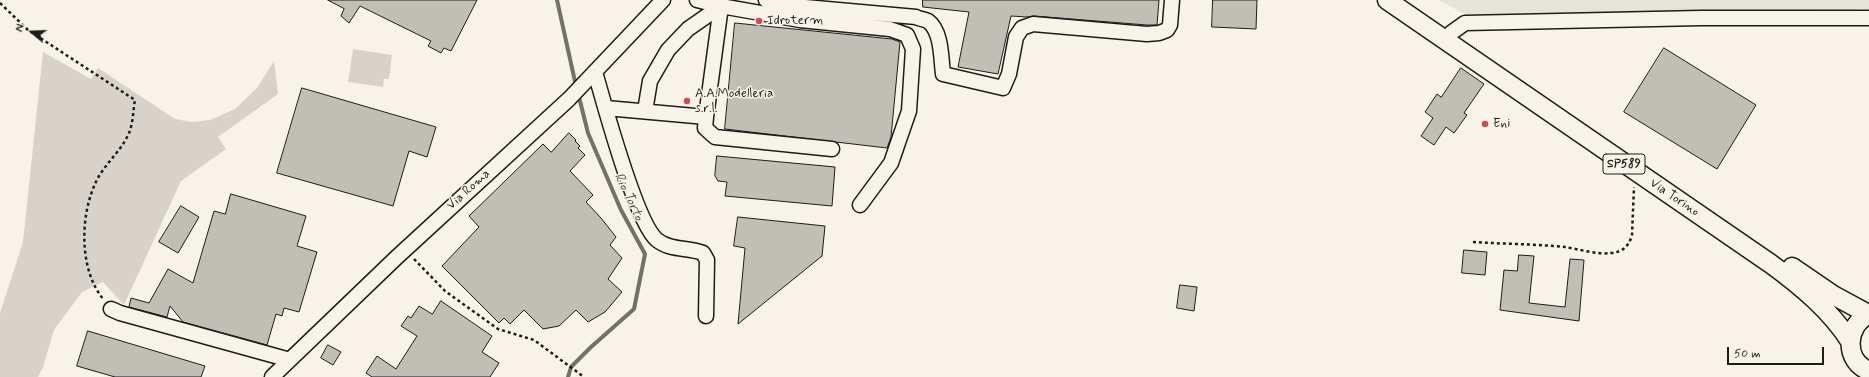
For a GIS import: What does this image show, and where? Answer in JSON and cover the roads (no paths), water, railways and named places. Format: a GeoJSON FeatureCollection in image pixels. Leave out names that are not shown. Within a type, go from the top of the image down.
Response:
{"type":"FeatureCollection","features":[{"type":"Feature","properties":{"kind":"main road","name":"Via Torino"},"geometry":{"type":"LineString","coordinates":[[1387,0],[1795,281],[1821,305],[1842,328],[1850,341]]}},
{"type":"Feature","properties":{"kind":"main road","name":"Via Torino"},"geometry":{"type":"LineString","coordinates":[[1404,0],[1833,295],[1868,314]]}},
{"type":"Feature","properties":{"kind":"main road","name":"SP589"},"geometry":{"type":"LineString","coordinates":[[1868,314],[1860,319],[1854,327],[1850,341],[1852,355],[1857,363],[1869,370]]}},
{"type":"Feature","properties":{"kind":"street","name":"Via Roma"},"geometry":{"type":"LineString","coordinates":[[272,377],[285,359],[569,99],[663,0]]}},
{"type":"Feature","properties":{"kind":"street"},"geometry":{"type":"LineString","coordinates":[[697,0],[721,6],[800,20],[890,29],[906,36],[913,49],[909,111],[891,163],[860,205]]}},
{"type":"Feature","properties":{"kind":"street"},"geometry":{"type":"LineString","coordinates":[[766,0],[916,18],[927,21],[933,26],[939,41],[943,74],[1003,88],[1009,74],[1016,37],[1022,28],[1033,24],[1147,34],[1159,33],[1167,30],[1170,25],[1172,0]]}},
{"type":"Feature","properties":{"kind":"street"},"geometry":{"type":"LineString","coordinates":[[645,111],[650,81],[668,50],[688,29],[721,6]]}},
{"type":"Feature","properties":{"kind":"street"},"geometry":{"type":"LineString","coordinates":[[721,6],[704,128],[715,137],[832,149]]}},
{"type":"Feature","properties":{"kind":"street"},"geometry":{"type":"LineString","coordinates":[[1451,33],[1465,23],[1701,18],[1869,18]]}},
{"type":"Feature","properties":{"kind":"street"},"geometry":{"type":"LineString","coordinates":[[595,72],[641,215],[649,230],[656,240],[671,248],[696,250],[703,253],[707,260],[706,316]]}},
{"type":"Feature","properties":{"kind":"street"},"geometry":{"type":"LineString","coordinates":[[606,108],[706,117]]}},
{"type":"Feature","properties":{"kind":"street"},"geometry":{"type":"LineString","coordinates":[[111,309],[120,313],[285,359]]}},
{"type":"Feature","properties":{"kind":"waterway","name":"Rio Torto"},"geometry":{"type":"LineString","coordinates":[[557,0],[576,86]]}},
{"type":"Feature","properties":{"kind":"waterway","name":"Rio Torto"},"geometry":{"type":"LineString","coordinates":[[568,377],[571,367],[634,309],[645,254],[621,210],[588,133],[578,93]]}},
{"type":"Feature","properties":{"kind":"place","name":"Idroterm"},"geometry":{"type":"Point","coordinates":[759,21]}},
{"type":"Feature","properties":{"kind":"place","name":"A.A.Modelleria s.r.l."},"geometry":{"type":"Point","coordinates":[687,101]}},
{"type":"Feature","properties":{"kind":"place","name":"Eni"},"geometry":{"type":"Point","coordinates":[1485,124]}}]}
